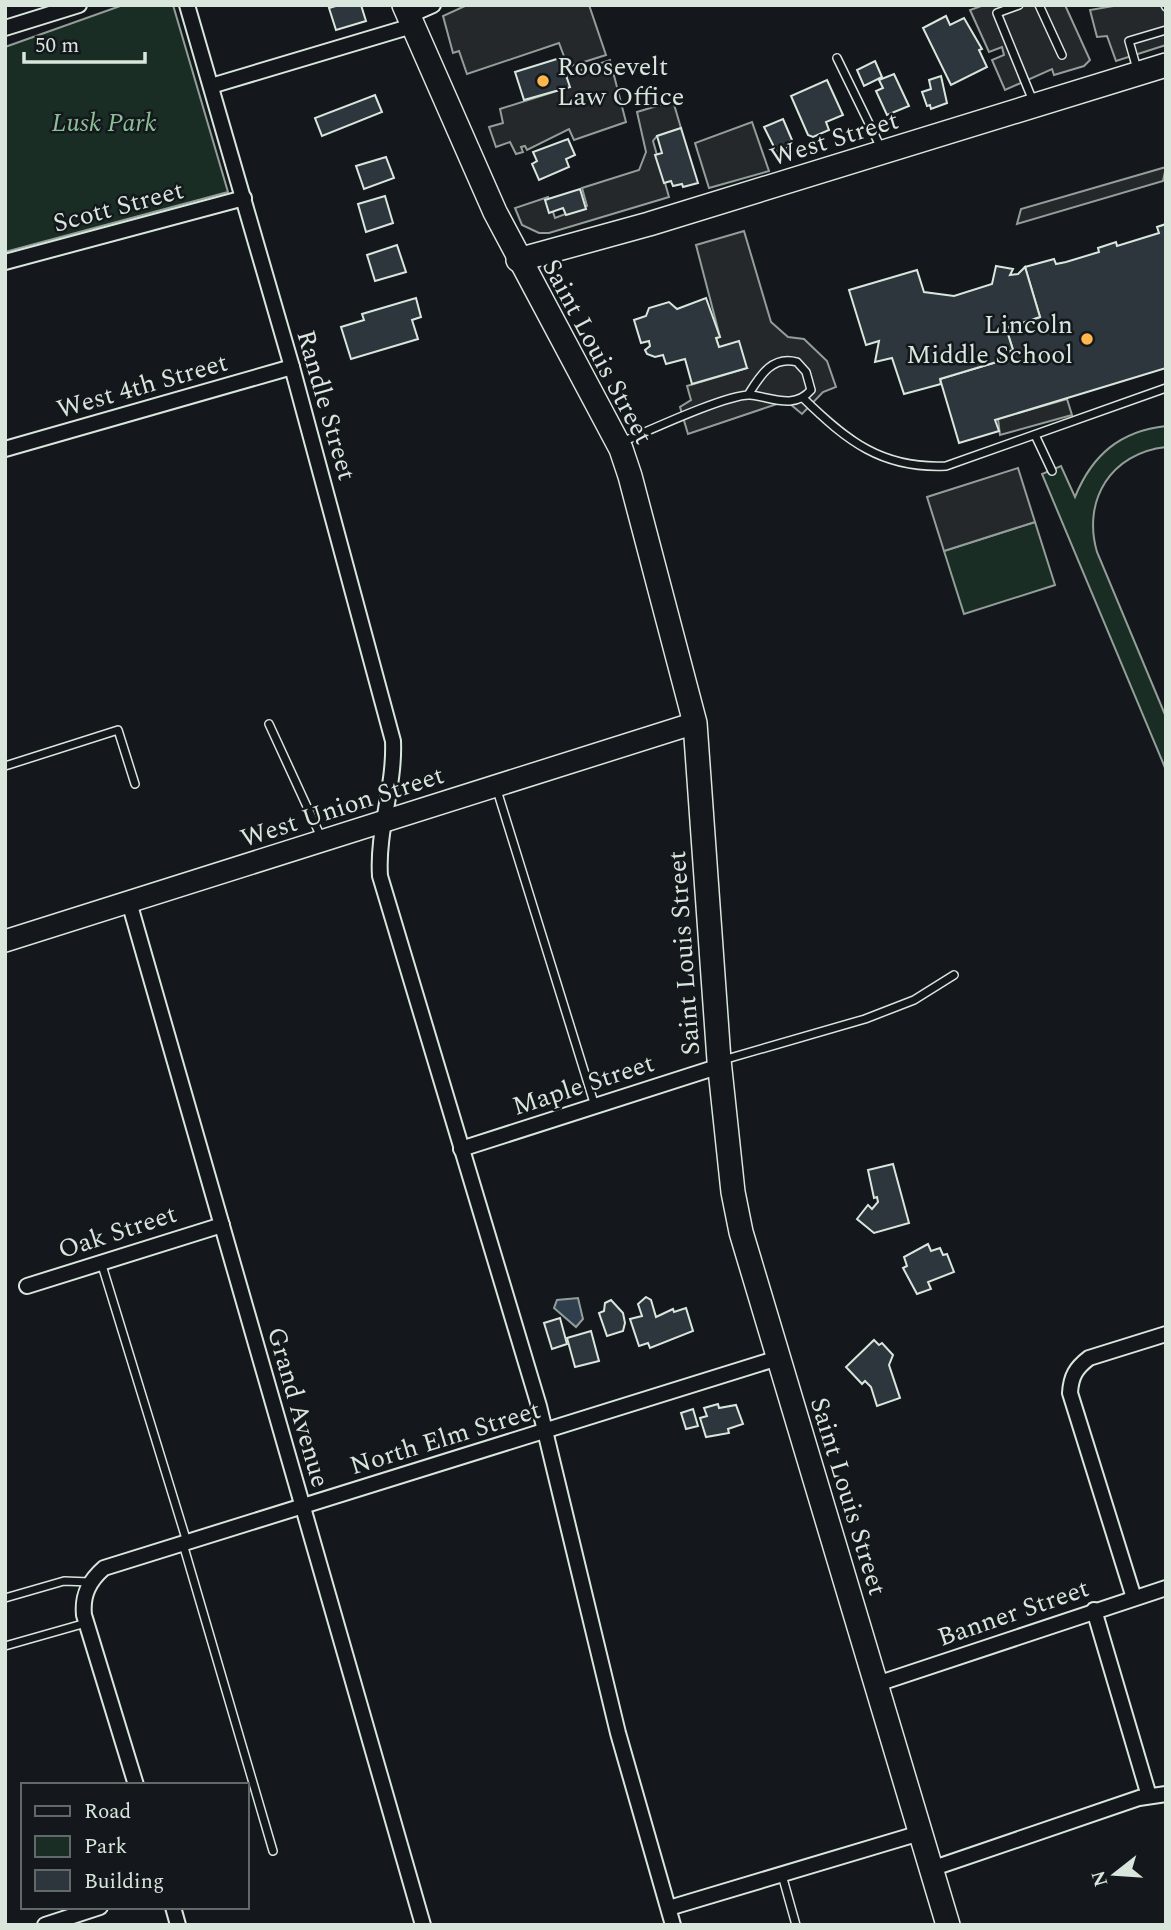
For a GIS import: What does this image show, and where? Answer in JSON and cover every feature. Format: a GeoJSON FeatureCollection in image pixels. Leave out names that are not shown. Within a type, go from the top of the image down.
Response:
{"type":"FeatureCollection","features":[{"type":"Feature","properties":{"kind":"main road","name":"Saint Louis Street"},"geometry":{"type":"LineString","coordinates":[[408,16],[518,260],[618,444],[634,490],[695,723],[720,1063],[733,1192],[741,1231],[948,1925]]}},
{"type":"Feature","properties":{"kind":"main road","name":"West Street"},"geometry":{"type":"LineString","coordinates":[[518,260],[649,224],[1166,65]]}},
{"type":"Feature","properties":{"kind":"street"},"geometry":{"type":"LineString","coordinates":[[5,28],[79,5]]}},
{"type":"Feature","properties":{"kind":"street","name":"Randle Street"},"geometry":{"type":"LineString","coordinates":[[187,5],[292,367],[393,741],[394,770],[378,853],[380,876],[546,1432],[614,1721],[673,1925]]}},
{"type":"Feature","properties":{"kind":"street"},"geometry":{"type":"LineString","coordinates":[[211,86],[433,5]]}},
{"type":"Feature","properties":{"kind":"street","name":"Scott Street"},"geometry":{"type":"LineString","coordinates":[[5,262],[243,198]]}},
{"type":"Feature","properties":{"kind":"street","name":"West 4th Street"},"geometry":{"type":"LineString","coordinates":[[5,449],[292,367]]}},
{"type":"Feature","properties":{"kind":"street","name":"West Union Street"},"geometry":{"type":"LineString","coordinates":[[5,941],[695,723]]}},
{"type":"Feature","properties":{"kind":"street","name":"Grand Avenue"},"geometry":{"type":"LineString","coordinates":[[130,902],[423,1925]]}},
{"type":"Feature","properties":{"kind":"street","name":"Maple Street"},"geometry":{"type":"LineString","coordinates":[[461,1149],[720,1063]]}},
{"type":"Feature","properties":{"kind":"street","name":"Oak Street"},"geometry":{"type":"LineString","coordinates":[[27,1286],[222,1224]]}},
{"type":"Feature","properties":{"kind":"street"},"geometry":{"type":"LineString","coordinates":[[1134,1598],[1070,1393],[1071,1380],[1079,1366],[1089,1358],[1166,1334]]}},
{"type":"Feature","properties":{"kind":"street","name":"North Elm Street"},"geometry":{"type":"LineString","coordinates":[[90,1582],[104,1568],[778,1358]]}},
{"type":"Feature","properties":{"kind":"street"},"geometry":{"type":"LineString","coordinates":[[90,1582],[83,1606],[86,1622],[135,1783]]}},
{"type":"Feature","properties":{"kind":"street","name":"Banner Street"},"geometry":{"type":"LineString","coordinates":[[877,1684],[1166,1588]]}},
{"type":"Feature","properties":{"kind":"street"},"geometry":{"type":"LineString","coordinates":[[1094,1610],[1149,1796]]}},
{"type":"Feature","properties":{"kind":"street"},"geometry":{"type":"LineString","coordinates":[[931,1868],[1149,1796],[1166,1794]]}},
{"type":"Feature","properties":{"kind":"street"},"geometry":{"type":"LineString","coordinates":[[668,1908],[920,1833]]}},
{"type":"Feature","properties":{"kind":"street"},"geometry":{"type":"LineString","coordinates":[[45,1925],[94,1909]]}},
{"type":"Feature","properties":{"kind":"lane"},"geometry":{"type":"LineString","coordinates":[[1019,5],[998,13],[1034,105]]}},
{"type":"Feature","properties":{"kind":"lane"},"geometry":{"type":"LineString","coordinates":[[1039,5],[1062,55]]}},
{"type":"Feature","properties":{"kind":"lane"},"geometry":{"type":"LineString","coordinates":[[1139,72],[1129,41],[1166,30]]}},
{"type":"Feature","properties":{"kind":"lane"},"geometry":{"type":"LineString","coordinates":[[836,58],[883,152]]}},
{"type":"Feature","properties":{"kind":"lane"},"geometry":{"type":"LineString","coordinates":[[618,444],[673,420],[748,395],[779,402],[803,397],[811,390],[810,380],[797,362],[777,361],[766,369],[748,395]]}},
{"type":"Feature","properties":{"kind":"lane"},"geometry":{"type":"LineString","coordinates":[[803,397],[858,445],[876,455],[921,467],[946,466],[1166,388]]}},
{"type":"Feature","properties":{"kind":"lane"},"geometry":{"type":"LineString","coordinates":[[1035,435],[1052,471]]}},
{"type":"Feature","properties":{"kind":"lane"},"geometry":{"type":"LineString","coordinates":[[269,724],[323,841]]}},
{"type":"Feature","properties":{"kind":"lane"},"geometry":{"type":"LineString","coordinates":[[5,766],[118,730],[135,783]]}},
{"type":"Feature","properties":{"kind":"lane"},"geometry":{"type":"LineString","coordinates":[[495,786],[595,1106]]}},
{"type":"Feature","properties":{"kind":"lane"},"geometry":{"type":"LineString","coordinates":[[720,1063],[865,1020],[914,1000],[954,975]]}},
{"type":"Feature","properties":{"kind":"lane"},"geometry":{"type":"LineString","coordinates":[[101,1262],[274,1851]]}},
{"type":"Feature","properties":{"kind":"lane"},"geometry":{"type":"LineString","coordinates":[[5,1598],[64,1581],[90,1582]]}},
{"type":"Feature","properties":{"kind":"lane"},"geometry":{"type":"LineString","coordinates":[[5,1646],[86,1622]]}},
{"type":"Feature","properties":{"kind":"lane"},"geometry":{"type":"LineString","coordinates":[[782,1875],[796,1925]]}},
{"type":"Feature","properties":{"kind":"green space","name":"Lusk Park"},"geometry":{"type":"Polygon","coordinates":[[[123,5],[173,5],[228,192],[5,252],[5,47],[123,5]]]}},
{"type":"Feature","properties":{"kind":"green space"},"geometry":{"type":"Polygon","coordinates":[[[1166,426],[1166,447],[1147,451],[1130,459],[1116,469],[1105,482],[1094,514],[1093,533],[1097,552],[1166,717],[1166,770],[1042,474],[1061,466],[1075,497],[1090,469],[1110,448],[1135,433],[1166,426]]]}},
{"type":"Feature","properties":{"kind":"green space"},"geometry":{"type":"Polygon","coordinates":[[[1035,522],[1055,585],[964,614],[944,551],[1035,522]]]}},
{"type":"Feature","properties":{"kind":"shaded area"},"geometry":{"type":"Polygon","coordinates":[[[467,5],[589,5],[606,55],[568,67],[559,43],[467,74],[459,51],[453,53],[443,16],[467,5]]]}},
{"type":"Feature","properties":{"kind":"shaded area"},"geometry":{"type":"Polygon","coordinates":[[[984,5],[1065,5],[1090,60],[1084,66],[1054,75],[1052,69],[1005,90],[992,60],[1004,55],[1002,47],[989,52],[970,10],[984,5]]]}},
{"type":"Feature","properties":{"kind":"shaded area"},"geometry":{"type":"Polygon","coordinates":[[[1119,5],[1166,5],[1166,45],[1116,61],[1107,36],[1097,37],[1090,10],[1119,5]]]}},
{"type":"Feature","properties":{"kind":"shaded area"},"geometry":{"type":"Polygon","coordinates":[[[610,60],[626,122],[574,140],[569,129],[527,150],[525,146],[521,147],[523,152],[516,154],[510,142],[496,147],[489,127],[503,123],[500,109],[569,87],[566,75],[610,60]]]}},
{"type":"Feature","properties":{"kind":"shaded area"},"geometry":{"type":"Polygon","coordinates":[[[673,101],[681,128],[657,136],[653,141],[669,197],[549,233],[539,233],[522,225],[515,208],[548,197],[555,218],[587,206],[582,188],[639,170],[646,152],[637,112],[673,101]]]}},
{"type":"Feature","properties":{"kind":"shaded area"},"geometry":{"type":"Polygon","coordinates":[[[752,122],[769,171],[709,188],[695,143],[752,122]]]}},
{"type":"Feature","properties":{"kind":"shaded area"},"geometry":{"type":"Polygon","coordinates":[[[1166,167],[1163,181],[1017,224],[1021,209],[1166,167]]]}},
{"type":"Feature","properties":{"kind":"shaded area"},"geometry":{"type":"Polygon","coordinates":[[[744,231],[771,322],[788,337],[804,339],[827,361],[836,387],[823,392],[802,414],[790,404],[780,403],[688,434],[680,407],[691,400],[687,386],[747,368],[719,347],[716,338],[720,337],[696,245],[744,231]]]}},
{"type":"Feature","properties":{"kind":"shaded area"},"geometry":{"type":"Polygon","coordinates":[[[1067,399],[1072,415],[1000,435],[998,419],[1067,399]]]}},
{"type":"Feature","properties":{"kind":"shaded area"},"geometry":{"type":"Polygon","coordinates":[[[1018,468],[1035,522],[944,551],[927,497],[1018,468]]]}},
{"type":"Feature","properties":{"kind":"water"},"geometry":{"type":"Polygon","coordinates":[[[578,1298],[583,1319],[576,1327],[554,1308],[557,1300],[578,1298]]]}},
{"type":"Feature","properties":{"kind":"building"},"geometry":{"type":"Polygon","coordinates":[[[361,5],[366,21],[336,30],[329,8],[361,5]]]}},
{"type":"Feature","properties":{"kind":"building"},"geometry":{"type":"Polygon","coordinates":[[[946,16],[950,25],[964,18],[982,49],[979,50],[987,67],[951,85],[923,28],[946,16]]]}},
{"type":"Feature","properties":{"kind":"building","name":"Roosevelt Law Office"},"geometry":{"type":"Polygon","coordinates":[[[560,58],[570,87],[524,100],[515,72],[560,58]]]}},
{"type":"Feature","properties":{"kind":"building"},"geometry":{"type":"Polygon","coordinates":[[[875,61],[882,77],[864,86],[857,70],[875,61]]]}},
{"type":"Feature","properties":{"kind":"building"},"geometry":{"type":"Polygon","coordinates":[[[894,74],[909,106],[887,115],[876,91],[883,88],[879,80],[894,74]]]}},
{"type":"Feature","properties":{"kind":"building"},"geometry":{"type":"Polygon","coordinates":[[[941,76],[947,103],[931,109],[930,105],[927,106],[922,92],[931,89],[929,80],[941,76]]]}},
{"type":"Feature","properties":{"kind":"building"},"geometry":{"type":"Polygon","coordinates":[[[827,80],[843,115],[826,122],[829,130],[813,137],[808,135],[791,96],[827,80]]]}},
{"type":"Feature","properties":{"kind":"building"},"geometry":{"type":"Polygon","coordinates":[[[375,95],[382,112],[322,136],[315,118],[375,95]]]}},
{"type":"Feature","properties":{"kind":"building"},"geometry":{"type":"Polygon","coordinates":[[[783,119],[792,140],[789,142],[791,146],[777,153],[764,127],[783,119]]]}},
{"type":"Feature","properties":{"kind":"building"},"geometry":{"type":"Polygon","coordinates":[[[681,128],[698,183],[683,187],[682,184],[673,186],[671,181],[664,183],[655,155],[662,153],[657,136],[681,128]]]}},
{"type":"Feature","properties":{"kind":"building"},"geometry":{"type":"Polygon","coordinates":[[[568,139],[575,155],[566,159],[569,167],[539,180],[532,164],[537,161],[533,152],[568,139]]]}},
{"type":"Feature","properties":{"kind":"building"},"geometry":{"type":"Polygon","coordinates":[[[386,157],[394,178],[364,189],[356,166],[386,157]]]}},
{"type":"Feature","properties":{"kind":"building"},"geometry":{"type":"Polygon","coordinates":[[[580,189],[586,209],[566,215],[563,208],[549,213],[545,200],[580,189]]]}},
{"type":"Feature","properties":{"kind":"building"},"geometry":{"type":"Polygon","coordinates":[[[385,196],[393,223],[366,232],[358,204],[385,196]]]}},
{"type":"Feature","properties":{"kind":"building","name":"Lincoln Middle School"},"geometry":{"type":"Polygon","coordinates":[[[1166,224],[1166,368],[995,420],[999,431],[959,443],[940,379],[1000,361],[999,355],[1013,350],[1006,328],[1040,317],[1025,267],[1054,259],[1056,264],[1066,262],[1099,252],[1098,248],[1116,242],[1117,246],[1159,233],[1157,227],[1166,224]]]}},
{"type":"Feature","properties":{"kind":"building"},"geometry":{"type":"Polygon","coordinates":[[[397,245],[406,272],[375,281],[367,255],[397,245]]]}},
{"type":"Feature","properties":{"kind":"building"},"geometry":{"type":"Polygon","coordinates":[[[996,266],[1013,269],[1010,275],[1018,274],[1025,267],[1040,317],[1006,328],[1013,350],[999,355],[1000,361],[940,379],[941,384],[904,394],[892,358],[875,362],[879,341],[866,345],[849,290],[917,270],[924,292],[954,296],[992,284],[996,266]]]}},
{"type":"Feature","properties":{"kind":"building"},"geometry":{"type":"Polygon","coordinates":[[[416,298],[421,317],[412,320],[418,339],[351,359],[341,327],[364,320],[362,314],[416,298]]]}},
{"type":"Feature","properties":{"kind":"building"},"geometry":{"type":"Polygon","coordinates":[[[706,298],[720,337],[716,338],[719,347],[739,341],[747,368],[692,384],[685,359],[666,364],[663,355],[655,357],[647,354],[645,350],[650,346],[649,341],[641,343],[634,320],[646,316],[649,308],[669,302],[677,309],[706,298]]]}},
{"type":"Feature","properties":{"kind":"building"},"geometry":{"type":"Polygon","coordinates":[[[893,1164],[909,1223],[874,1233],[857,1219],[868,1205],[872,1209],[878,1202],[877,1197],[874,1198],[868,1170],[893,1164]]]}},
{"type":"Feature","properties":{"kind":"building"},"geometry":{"type":"Polygon","coordinates":[[[928,1244],[931,1251],[940,1248],[943,1255],[947,1254],[954,1272],[928,1282],[931,1289],[917,1294],[903,1268],[907,1266],[904,1257],[928,1244]]]}},
{"type":"Feature","properties":{"kind":"building"},"geometry":{"type":"Polygon","coordinates":[[[646,1297],[651,1300],[656,1317],[673,1309],[674,1312],[686,1308],[693,1331],[650,1348],[648,1343],[639,1346],[630,1319],[642,1316],[638,1304],[646,1297]]]}},
{"type":"Feature","properties":{"kind":"building"},"geometry":{"type":"Polygon","coordinates":[[[611,1300],[623,1313],[625,1323],[623,1331],[607,1336],[599,1313],[604,1311],[605,1303],[611,1300]]]}},
{"type":"Feature","properties":{"kind":"building"},"geometry":{"type":"Polygon","coordinates":[[[560,1318],[567,1344],[552,1349],[544,1323],[560,1318]]]}},
{"type":"Feature","properties":{"kind":"building"},"geometry":{"type":"Polygon","coordinates":[[[591,1331],[599,1361],[575,1367],[567,1338],[591,1331]]]}},
{"type":"Feature","properties":{"kind":"building"},"geometry":{"type":"Polygon","coordinates":[[[874,1340],[879,1345],[882,1343],[893,1355],[889,1365],[900,1398],[877,1406],[871,1387],[865,1381],[862,1384],[846,1367],[874,1340]]]}},
{"type":"Feature","properties":{"kind":"building"},"geometry":{"type":"Polygon","coordinates":[[[718,1404],[719,1408],[736,1405],[743,1424],[728,1429],[729,1433],[706,1437],[700,1418],[707,1416],[704,1408],[718,1404]]]}},
{"type":"Feature","properties":{"kind":"building"},"geometry":{"type":"Polygon","coordinates":[[[693,1409],[698,1426],[686,1429],[681,1413],[693,1409]]]}},
{"type":"Feature","properties":{"kind":"place","name":"Roosevelt Law Office"},"geometry":{"type":"Point","coordinates":[543,81]}},
{"type":"Feature","properties":{"kind":"place","name":"Lincoln Middle School"},"geometry":{"type":"Point","coordinates":[1087,339]}}]}
